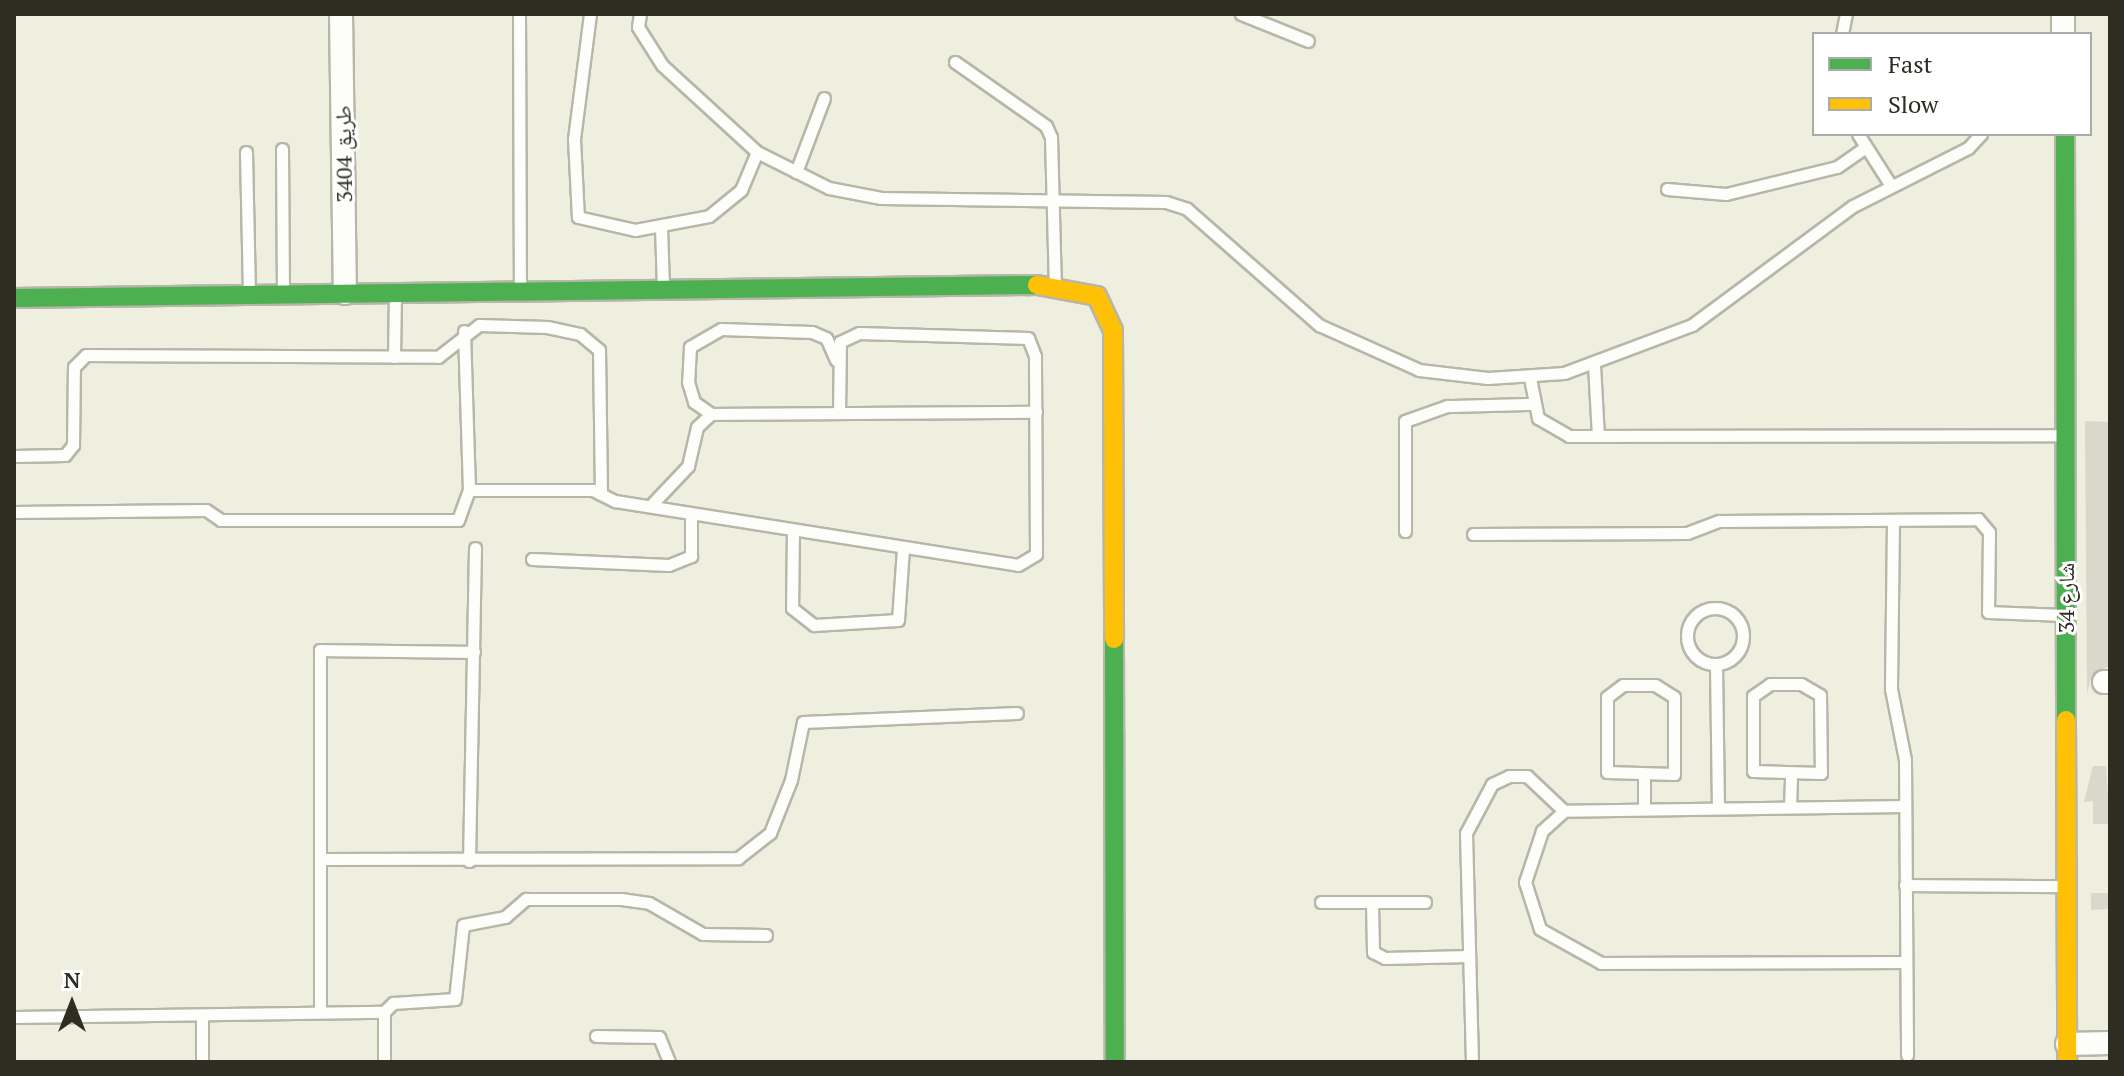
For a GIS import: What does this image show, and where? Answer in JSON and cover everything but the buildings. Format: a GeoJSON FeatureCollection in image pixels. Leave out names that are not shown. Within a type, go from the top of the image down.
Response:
{"type":"FeatureCollection","features":[{"type":"Feature","properties":{"kind":"street","name":"طريق 3404"},"geometry":{"type":"LineString","coordinates":[[341,14],[345,293]]}},
{"type":"Feature","properties":{"kind":"street","name":"شارع 34"},"geometry":{"type":"LineString","coordinates":[[2065,136],[2067,1053]]}},
{"type":"Feature","properties":{"kind":"street"},"geometry":{"type":"LineString","coordinates":[[14,298],[1055,285],[1097,296],[1113,320],[1115,1062]]}},
{"type":"Feature","properties":{"kind":"street"},"geometry":{"type":"LineString","coordinates":[[2067,1053],[2110,1043]]}},
{"type":"Feature","properties":{"kind":"lane"},"geometry":{"type":"LineString","coordinates":[[519,14],[520,294]]}},
{"type":"Feature","properties":{"kind":"lane"},"geometry":{"type":"LineString","coordinates":[[590,14],[573,154],[578,217],[661,227],[709,216],[727,203],[757,152]]}},
{"type":"Feature","properties":{"kind":"lane"},"geometry":{"type":"LineString","coordinates":[[640,14],[638,27],[662,65],[757,152],[796,172],[881,198],[1177,206],[1319,325],[1419,370],[1530,378],[1594,365],[1692,325],[1890,184],[1968,148],[1979,136]]}},
{"type":"Feature","properties":{"kind":"lane"},"geometry":{"type":"LineString","coordinates":[[1241,14],[1308,41]]}},
{"type":"Feature","properties":{"kind":"lane"},"geometry":{"type":"LineString","coordinates":[[955,62],[1046,126],[1054,202],[1055,285]]}},
{"type":"Feature","properties":{"kind":"lane"},"geometry":{"type":"LineString","coordinates":[[796,172],[824,98]]}},
{"type":"Feature","properties":{"kind":"lane"},"geometry":{"type":"LineString","coordinates":[[1859,136],[1863,149],[1890,184]]}},
{"type":"Feature","properties":{"kind":"lane"},"geometry":{"type":"LineString","coordinates":[[282,149],[283,294]]}},
{"type":"Feature","properties":{"kind":"lane"},"geometry":{"type":"LineString","coordinates":[[1667,189],[1726,194],[1837,167],[1863,149]]}},
{"type":"Feature","properties":{"kind":"lane"},"geometry":{"type":"LineString","coordinates":[[246,152],[249,295]]}},
{"type":"Feature","properties":{"kind":"lane"},"geometry":{"type":"LineString","coordinates":[[661,227],[663,292]]}},
{"type":"Feature","properties":{"kind":"lane"},"geometry":{"type":"LineString","coordinates":[[394,357],[395,294]]}},
{"type":"Feature","properties":{"kind":"lane"},"geometry":{"type":"LineString","coordinates":[[14,456],[65,455],[73,445],[74,367],[86,355],[438,357],[464,331],[547,327],[580,334],[599,350],[601,494]]}},
{"type":"Feature","properties":{"kind":"lane"},"geometry":{"type":"LineString","coordinates":[[14,512],[206,510],[221,520],[458,520],[469,490],[464,331]]}},
{"type":"Feature","properties":{"kind":"lane"},"geometry":{"type":"LineString","coordinates":[[836,360],[826,338],[812,332],[703,333],[690,347],[688,382],[694,402],[711,414],[1036,412]]}},
{"type":"Feature","properties":{"kind":"lane"},"geometry":{"type":"LineString","coordinates":[[469,490],[601,494],[653,503],[691,514],[1018,565],[1036,554],[1036,412],[1028,338],[859,333],[840,342],[836,360],[839,413]]}},
{"type":"Feature","properties":{"kind":"lane"},"geometry":{"type":"LineString","coordinates":[[1594,365],[1598,436]]}},
{"type":"Feature","properties":{"kind":"lane"},"geometry":{"type":"LineString","coordinates":[[1530,378],[1531,404],[1547,427],[1598,436],[2067,435]]}},
{"type":"Feature","properties":{"kind":"lane"},"geometry":{"type":"LineString","coordinates":[[1405,531],[1405,421],[1447,406],[1531,404]]}},
{"type":"Feature","properties":{"kind":"lane"},"geometry":{"type":"LineString","coordinates":[[653,503],[688,466],[697,427],[711,414]]}},
{"type":"Feature","properties":{"kind":"lane"},"geometry":{"type":"LineString","coordinates":[[532,559],[669,565],[691,556],[691,514]]}},
{"type":"Feature","properties":{"kind":"lane"},"geometry":{"type":"LineString","coordinates":[[1473,534],[1687,533],[1719,521],[1978,519],[1989,532],[1988,612],[2066,615]]}},
{"type":"Feature","properties":{"kind":"lane"},"geometry":{"type":"LineString","coordinates":[[1893,522],[1891,689],[1905,760],[1907,1055]]}},
{"type":"Feature","properties":{"kind":"lane"},"geometry":{"type":"LineString","coordinates":[[793,531],[792,608],[814,625],[898,620],[903,548]]}},
{"type":"Feature","properties":{"kind":"lane"},"geometry":{"type":"LineString","coordinates":[[469,861],[475,548]]}},
{"type":"Feature","properties":{"kind":"lane"},"geometry":{"type":"LineString","coordinates":[[1714,608],[1731,612],[1742,635],[1733,659],[1716,665],[1688,646],[1687,628],[1714,608]]}},
{"type":"Feature","properties":{"kind":"lane"},"geometry":{"type":"LineString","coordinates":[[320,1012],[320,650],[474,652]]}},
{"type":"Feature","properties":{"kind":"lane"},"geometry":{"type":"LineString","coordinates":[[1716,665],[1718,808]]}},
{"type":"Feature","properties":{"kind":"lane"},"geometry":{"type":"LineString","coordinates":[[1770,684],[1801,684],[1820,695],[1821,773],[1791,776],[1753,771],[1753,696],[1770,684]]}},
{"type":"Feature","properties":{"kind":"lane"},"geometry":{"type":"LineString","coordinates":[[1623,685],[1655,685],[1674,697],[1674,774],[1644,777],[1607,772],[1607,697],[1623,685]]}},
{"type":"Feature","properties":{"kind":"lane"},"geometry":{"type":"LineString","coordinates":[[320,859],[738,858],[770,833],[791,780],[803,722],[1017,713]]}},
{"type":"Feature","properties":{"kind":"lane"},"geometry":{"type":"LineString","coordinates":[[1472,1062],[1466,833],[1492,784],[1527,776],[1564,811]]}},
{"type":"Feature","properties":{"kind":"lane"},"geometry":{"type":"LineString","coordinates":[[1790,807],[1791,776]]}},
{"type":"Feature","properties":{"kind":"lane"},"geometry":{"type":"LineString","coordinates":[[1644,777],[1644,808]]}},
{"type":"Feature","properties":{"kind":"lane"},"geometry":{"type":"LineString","coordinates":[[1905,806],[1564,811],[1542,831],[1525,882],[1540,929],[1580,958],[1906,962]]}},
{"type":"Feature","properties":{"kind":"lane"},"geometry":{"type":"LineString","coordinates":[[1905,885],[2067,885]]}},
{"type":"Feature","properties":{"kind":"lane"},"geometry":{"type":"LineString","coordinates":[[384,1062],[384,1012],[393,1003],[455,999],[463,925],[505,917],[526,899],[621,899],[649,903],[703,934],[766,935]]}},
{"type":"Feature","properties":{"kind":"lane"},"geometry":{"type":"LineString","coordinates":[[1321,902],[1425,902]]}},
{"type":"Feature","properties":{"kind":"lane"},"geometry":{"type":"LineString","coordinates":[[1372,903],[1373,952],[1385,958],[1469,956]]}},
{"type":"Feature","properties":{"kind":"lane"},"geometry":{"type":"LineString","coordinates":[[14,1017],[384,1012]]}},
{"type":"Feature","properties":{"kind":"lane"},"geometry":{"type":"LineString","coordinates":[[202,1015],[202,1062]]}},
{"type":"Feature","properties":{"kind":"lane"},"geometry":{"type":"LineString","coordinates":[[596,1036],[659,1037],[669,1062]]}},
{"type":"Feature","properties":{"kind":"traffic: fast"},"geometry":{"type":"LineString","coordinates":[[2065,136],[2066,720]]}},
{"type":"Feature","properties":{"kind":"traffic: fast"},"geometry":{"type":"LineString","coordinates":[[14,298],[1037,285]]}},
{"type":"Feature","properties":{"kind":"traffic: fast"},"geometry":{"type":"LineString","coordinates":[[1114,639],[1115,1062]]}},
{"type":"Feature","properties":{"kind":"traffic: slow"},"geometry":{"type":"LineString","coordinates":[[1037,285],[1097,296],[1113,330],[1114,639]]}},
{"type":"Feature","properties":{"kind":"traffic: slow"},"geometry":{"type":"LineString","coordinates":[[2066,720],[2067,1062]]}}]}
